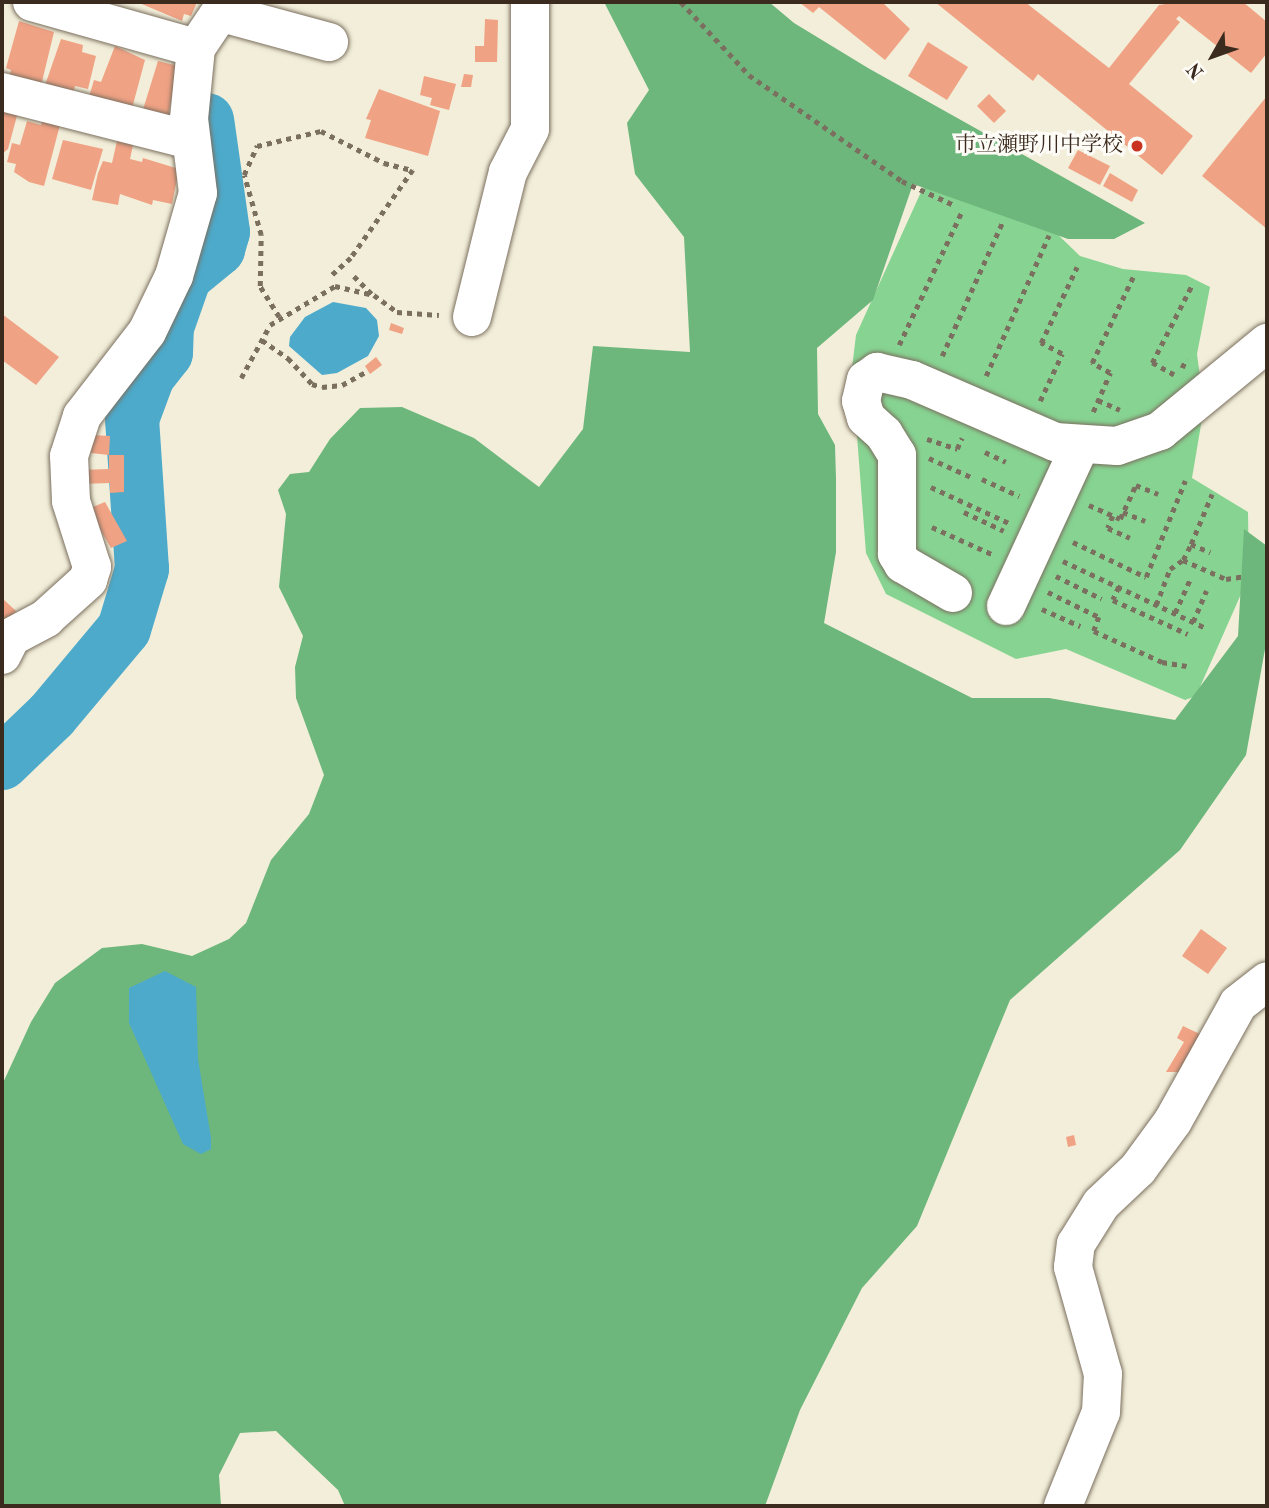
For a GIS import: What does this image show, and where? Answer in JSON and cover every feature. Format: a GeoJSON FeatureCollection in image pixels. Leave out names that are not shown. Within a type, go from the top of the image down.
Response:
{"type":"FeatureCollection","features":[{"type":"Feature","properties":{"kind":"street"},"geometry":{"type":"LineString","coordinates":[[32,2],[196,48]]}},
{"type":"Feature","properties":{"kind":"street"},"geometry":{"type":"LineString","coordinates":[[472,317],[508,172],[530,129],[530,2]]}},
{"type":"Feature","properties":{"kind":"street"},"geometry":{"type":"LineString","coordinates":[[2,654],[11,637],[46,618],[88,580],[92,567],[71,501],[69,456],[82,416],[147,332],[174,276],[198,193],[191,140],[196,48],[224,7],[329,42]]}},
{"type":"Feature","properties":{"kind":"street"},"geometry":{"type":"LineString","coordinates":[[2,92],[191,140]]}},
{"type":"Feature","properties":{"kind":"street"},"geometry":{"type":"LineString","coordinates":[[953,593],[903,564],[897,554],[897,455],[884,434],[866,418],[861,401],[866,380],[877,372],[903,369],[955,398],[1069,444],[1117,446],[1160,431],[1267,344]]}},
{"type":"Feature","properties":{"kind":"street"},"geometry":{"type":"LineString","coordinates":[[1032,550],[1069,444]]}},
{"type":"Feature","properties":{"kind":"street"},"geometry":{"type":"LineString","coordinates":[[1063,1506],[1101,1412],[1103,1374],[1073,1267],[1076,1244],[1101,1204],[1138,1169],[1173,1121],[1238,1004],[1267,981]]}},
{"type":"Feature","properties":{"kind":"path"},"geometry":{"type":"LineString","coordinates":[[681,2],[749,75],[902,181],[954,205]]}},
{"type":"Feature","properties":{"kind":"path"},"geometry":{"type":"LineString","coordinates":[[279,317],[260,286],[261,234],[244,175],[257,146],[321,131],[384,163],[413,170],[351,258],[330,277]]}},
{"type":"Feature","properties":{"kind":"path"},"geometry":{"type":"LineString","coordinates":[[903,369],[961,213]]}},
{"type":"Feature","properties":{"kind":"path"},"geometry":{"type":"LineString","coordinates":[[903,369],[923,357],[939,363],[1002,223]]}},
{"type":"Feature","properties":{"kind":"path"},"geometry":{"type":"LineString","coordinates":[[955,398],[959,390],[977,396],[1049,235]]}},
{"type":"Feature","properties":{"kind":"path"},"geometry":{"type":"LineString","coordinates":[[1007,421],[1012,410],[1031,419],[1062,354],[1041,343],[1077,267]]}},
{"type":"Feature","properties":{"kind":"path"},"geometry":{"type":"LineString","coordinates":[[1069,444],[1063,430],[1082,436],[1110,373],[1092,363],[1134,275]]}},
{"type":"Feature","properties":{"kind":"path"},"geometry":{"type":"LineString","coordinates":[[354,276],[397,312],[472,317]]}},
{"type":"Feature","properties":{"kind":"path"},"geometry":{"type":"LineString","coordinates":[[1177,377],[1152,363],[1192,285]]}},
{"type":"Feature","properties":{"kind":"path"},"geometry":{"type":"LineString","coordinates":[[241,378],[262,340],[279,317],[335,286],[374,295]]}},
{"type":"Feature","properties":{"kind":"path"},"geometry":{"type":"LineString","coordinates":[[262,340],[288,358],[312,384],[322,387],[342,385],[365,372]]}},
{"type":"Feature","properties":{"kind":"path"},"geometry":{"type":"LineString","coordinates":[[1098,400],[1121,410]]}},
{"type":"Feature","properties":{"kind":"path"},"geometry":{"type":"LineString","coordinates":[[982,479],[1032,550],[1030,583],[1099,617],[1094,631],[1162,662],[1187,666]]}},
{"type":"Feature","properties":{"kind":"path"},"geometry":{"type":"LineString","coordinates":[[896,510],[1032,550],[1146,577],[1185,481]]}},
{"type":"Feature","properties":{"kind":"path"},"geometry":{"type":"LineString","coordinates":[[1032,550],[1113,516],[1120,519],[1136,485],[1158,494]]}},
{"type":"Feature","properties":{"kind":"path"},"geometry":{"type":"LineString","coordinates":[[928,486],[1032,550],[1102,599]]}},
{"type":"Feature","properties":{"kind":"path"},"geometry":{"type":"LineString","coordinates":[[1156,605],[1170,569],[1183,560],[1212,494]]}},
{"type":"Feature","properties":{"kind":"path"},"geometry":{"type":"LineString","coordinates":[[964,512],[1024,541],[1032,550],[1204,627]]}},
{"type":"Feature","properties":{"kind":"path"},"geometry":{"type":"LineString","coordinates":[[1123,512],[1144,521]]}},
{"type":"Feature","properties":{"kind":"path"},"geometry":{"type":"LineString","coordinates":[[1113,516],[1108,528],[1130,538]]}},
{"type":"Feature","properties":{"kind":"path"},"geometry":{"type":"LineString","coordinates":[[1191,544],[1210,552]]}},
{"type":"Feature","properties":{"kind":"path"},"geometry":{"type":"LineString","coordinates":[[1032,550],[1022,600],[1080,626]]}},
{"type":"Feature","properties":{"kind":"path"},"geometry":{"type":"LineString","coordinates":[[1183,560],[1226,579],[1244,576]]}},
{"type":"Feature","properties":{"kind":"path"},"geometry":{"type":"LineString","coordinates":[[1175,613],[1190,580]]}},
{"type":"Feature","properties":{"kind":"path"},"geometry":{"type":"LineString","coordinates":[[1119,587],[1113,600],[1188,634]]}},
{"type":"Feature","properties":{"kind":"path"},"geometry":{"type":"LineString","coordinates":[[1194,622],[1206,591]]}},
{"type":"Feature","properties":{"kind":"green space"},"geometry":{"type":"Polygon","coordinates":[[[604,2],[769,2],[794,23],[868,68],[1145,223],[1114,239],[1068,239],[913,184],[873,300],[817,348],[818,414],[835,445],[836,479],[836,552],[824,623],[972,698],[1049,698],[1175,720],[1238,636],[1244,529],[1267,546],[1267,638],[1246,755],[1180,850],[1010,1000],[917,1226],[862,1288],[800,1410],[765,1506],[345,1506],[338,1490],[276,1431],[240,1433],[219,1475],[221,1506],[2,1506],[2,1085],[31,1022],[55,983],[102,948],[142,944],[192,956],[229,939],[246,923],[271,860],[309,814],[324,775],[296,698],[295,667],[303,636],[279,587],[286,514],[278,490],[290,474],[309,472],[330,439],[360,408],[402,407],[474,438],[539,487],[583,429],[593,346],[690,352],[684,237],[635,174],[627,123],[649,90],[604,2]]]}},
{"type":"Feature","properties":{"kind":"green space"},"geometry":{"type":"Polygon","coordinates":[[[926,181],[1052,229],[1080,256],[1123,269],[1186,275],[1210,287],[1197,354],[1204,407],[1192,478],[1248,512],[1249,576],[1196,696],[1185,700],[1066,649],[1016,659],[886,594],[866,553],[857,436],[847,410],[856,335],[926,181]]]}},
{"type":"Feature","properties":{"kind":"water"},"geometry":{"type":"Polygon","coordinates":[[[333,302],[366,308],[377,320],[379,336],[368,356],[337,373],[322,375],[289,346],[290,337],[305,317],[333,302]]]}},
{"type":"Feature","properties":{"kind":"water"},"geometry":{"type":"Polygon","coordinates":[[[165,971],[196,987],[198,1059],[211,1138],[211,1149],[201,1154],[183,1144],[129,1023],[129,988],[165,971]]]}},
{"type":"Feature","properties":{"kind":"building"},"geometry":{"type":"Polygon","coordinates":[[[137,2],[197,2],[191,16],[184,14],[182,21],[137,2]]]}},
{"type":"Feature","properties":{"kind":"building"},"geometry":{"type":"Polygon","coordinates":[[[799,2],[882,2],[910,29],[885,60],[819,7],[813,13],[799,2]]]}},
{"type":"Feature","properties":{"kind":"building"},"geometry":{"type":"Polygon","coordinates":[[[935,2],[1025,2],[1109,68],[1159,5],[1165,4],[1163,2],[1243,2],[1267,22],[1267,53],[1251,73],[1179,16],[1176,19],[1180,22],[1129,84],[1193,136],[1162,175],[1038,74],[1033,81],[935,2]]]}},
{"type":"Feature","properties":{"kind":"building"},"geometry":{"type":"Polygon","coordinates":[[[485,19],[498,20],[497,62],[475,62],[475,46],[484,46],[485,19]]]}},
{"type":"Feature","properties":{"kind":"building"},"geometry":{"type":"Polygon","coordinates":[[[19,21],[54,32],[40,90],[8,80],[11,70],[6,68],[19,21]]]}},
{"type":"Feature","properties":{"kind":"building"},"geometry":{"type":"Polygon","coordinates":[[[61,39],[83,45],[82,52],[96,56],[88,89],[75,86],[72,98],[43,91],[61,39]]]}},
{"type":"Feature","properties":{"kind":"building"},"geometry":{"type":"Polygon","coordinates":[[[928,42],[968,67],[947,100],[908,76],[928,42]]]}},
{"type":"Feature","properties":{"kind":"building"},"geometry":{"type":"Polygon","coordinates":[[[115,46],[145,60],[131,112],[87,104],[94,80],[101,82],[115,46]]]}},
{"type":"Feature","properties":{"kind":"building"},"geometry":{"type":"Polygon","coordinates":[[[158,61],[178,66],[167,122],[141,116],[158,61]]]}},
{"type":"Feature","properties":{"kind":"building"},"geometry":{"type":"Polygon","coordinates":[[[464,74],[473,75],[471,87],[461,87],[464,74]]]}},
{"type":"Feature","properties":{"kind":"building"},"geometry":{"type":"Polygon","coordinates":[[[424,76],[456,84],[449,110],[430,105],[432,98],[420,95],[424,76]]]}},
{"type":"Feature","properties":{"kind":"building"},"geometry":{"type":"Polygon","coordinates":[[[379,89],[440,111],[428,156],[365,138],[371,120],[366,119],[379,89]]]}},
{"type":"Feature","properties":{"kind":"building"},"geometry":{"type":"Polygon","coordinates":[[[989,94],[1006,111],[994,123],[977,106],[989,94]]]}},
{"type":"Feature","properties":{"kind":"building"},"geometry":{"type":"Polygon","coordinates":[[[1267,96],[1267,229],[1202,176],[1267,96]]]}},
{"type":"Feature","properties":{"kind":"building"},"geometry":{"type":"Polygon","coordinates":[[[2,110],[18,112],[8,149],[2,154],[2,110]]]}},
{"type":"Feature","properties":{"kind":"building"},"geometry":{"type":"Polygon","coordinates":[[[44,116],[61,121],[44,186],[29,182],[14,172],[16,164],[7,162],[12,143],[20,145],[27,121],[41,125],[44,116]]]}},
{"type":"Feature","properties":{"kind":"building"},"geometry":{"type":"Polygon","coordinates":[[[63,140],[103,149],[91,190],[52,179],[63,140]]]}},
{"type":"Feature","properties":{"kind":"building"},"geometry":{"type":"Polygon","coordinates":[[[117,141],[133,145],[130,159],[142,162],[143,158],[179,169],[172,204],[153,200],[152,205],[120,194],[118,205],[92,200],[103,161],[112,163],[117,141]]]}},
{"type":"Feature","properties":{"kind":"building"},"geometry":{"type":"Polygon","coordinates":[[[1078,150],[1110,166],[1100,185],[1068,168],[1078,150]]]}},
{"type":"Feature","properties":{"kind":"building"},"geometry":{"type":"Polygon","coordinates":[[[1110,173],[1138,190],[1132,202],[1103,186],[1110,173]]]}},
{"type":"Feature","properties":{"kind":"building"},"geometry":{"type":"Polygon","coordinates":[[[2,314],[59,357],[36,385],[2,360],[2,314]]]}},
{"type":"Feature","properties":{"kind":"building"},"geometry":{"type":"Polygon","coordinates":[[[391,323],[404,328],[402,334],[389,330],[391,323]]]}},
{"type":"Feature","properties":{"kind":"building"},"geometry":{"type":"Polygon","coordinates":[[[376,357],[382,365],[370,374],[365,366],[376,357]]]}},
{"type":"Feature","properties":{"kind":"building"},"geometry":{"type":"Polygon","coordinates":[[[92,435],[110,436],[109,455],[91,453],[92,435]]]}},
{"type":"Feature","properties":{"kind":"building"},"geometry":{"type":"Polygon","coordinates":[[[109,455],[124,455],[124,492],[110,493],[110,483],[81,484],[80,470],[109,469],[109,455]]]}},
{"type":"Feature","properties":{"kind":"building"},"geometry":{"type":"Polygon","coordinates":[[[105,502],[127,541],[111,548],[88,509],[105,502]]]}},
{"type":"Feature","properties":{"kind":"building"},"geometry":{"type":"Polygon","coordinates":[[[2,598],[16,611],[2,626],[2,598]]]}},
{"type":"Feature","properties":{"kind":"building"},"geometry":{"type":"Polygon","coordinates":[[[1201,929],[1227,948],[1208,974],[1182,956],[1201,929]]]}},
{"type":"Feature","properties":{"kind":"building"},"geometry":{"type":"Polygon","coordinates":[[[1183,1026],[1204,1036],[1184,1072],[1166,1072],[1184,1042],[1177,1038],[1183,1026]]]}},
{"type":"Feature","properties":{"kind":"building"},"geometry":{"type":"Polygon","coordinates":[[[1074,1135],[1076,1145],[1068,1147],[1066,1137],[1074,1135]]]}},
{"type":"Feature","properties":{"kind":"waterway"},"geometry":{"type":"LineString","coordinates":[[2,763],[52,715],[124,629],[142,569],[132,419],[148,376],[166,353],[167,327],[185,276],[218,249],[223,232],[207,120]]}},
{"type":"Feature","properties":{"kind":"place","name":"市立瀬野川中学校"},"geometry":{"type":"Point","coordinates":[1137,146]}}]}
